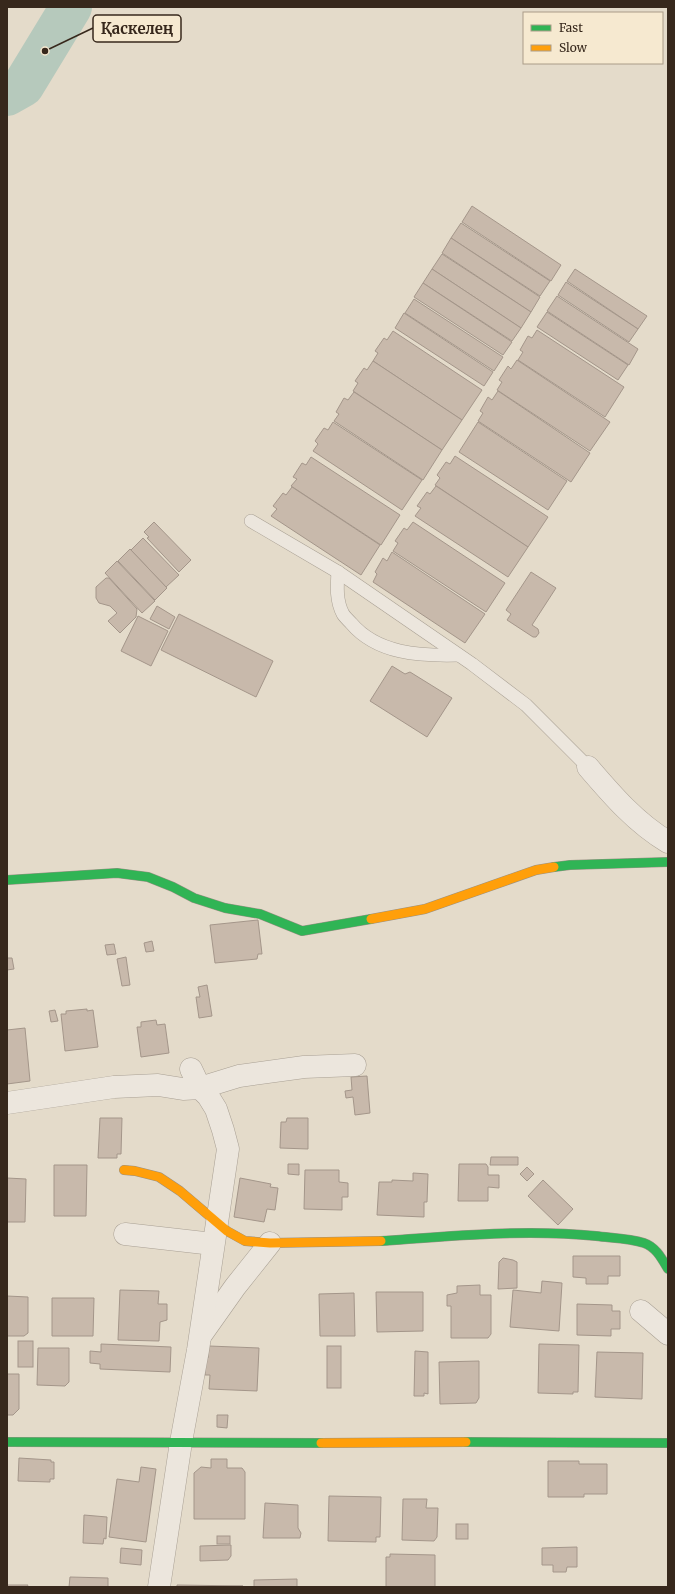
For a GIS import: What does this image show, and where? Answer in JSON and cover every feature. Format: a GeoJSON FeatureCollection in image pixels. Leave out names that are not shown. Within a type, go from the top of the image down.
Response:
{"type":"FeatureCollection","features":[{"type":"Feature","properties":{"kind":"street"},"geometry":{"type":"LineString","coordinates":[[588,767],[618,802],[654,833],[668,842]]}},
{"type":"Feature","properties":{"kind":"street"},"geometry":{"type":"LineString","coordinates":[[7,880],[117,873],[148,877],[173,887],[194,898],[225,908],[260,914],[302,931],[425,909],[536,870],[570,865],[668,862]]}},
{"type":"Feature","properties":{"kind":"street"},"geometry":{"type":"LineString","coordinates":[[7,1103],[114,1087],[158,1085],[183,1089],[195,1079],[240,1076],[304,1067],[355,1065]]}},
{"type":"Feature","properties":{"kind":"street"},"geometry":{"type":"LineString","coordinates":[[159,1587],[181,1442],[200,1337],[216,1222],[228,1150],[216,1109],[195,1079]]}},
{"type":"Feature","properties":{"kind":"street"},"geometry":{"type":"LineString","coordinates":[[124,1170],[159,1177],[185,1195],[227,1231],[245,1241],[270,1243],[381,1241],[493,1234],[563,1233],[624,1239],[645,1243],[659,1253],[668,1269]]}},
{"type":"Feature","properties":{"kind":"street"},"geometry":{"type":"LineString","coordinates":[[125,1234],[213,1244]]}},
{"type":"Feature","properties":{"kind":"street"},"geometry":{"type":"LineString","coordinates":[[200,1337],[235,1287],[270,1243]]}},
{"type":"Feature","properties":{"kind":"street"},"geometry":{"type":"LineString","coordinates":[[641,1311],[668,1334]]}},
{"type":"Feature","properties":{"kind":"street"},"geometry":{"type":"LineString","coordinates":[[7,1442],[351,1443],[519,1441],[668,1443]]}},
{"type":"Feature","properties":{"kind":"lane"},"geometry":{"type":"LineString","coordinates":[[251,521],[338,572],[458,655],[526,705],[588,767]]}},
{"type":"Feature","properties":{"kind":"lane"},"geometry":{"type":"LineString","coordinates":[[338,572],[337,595],[343,614],[356,630],[375,643],[402,652],[430,655],[458,655]]}},
{"type":"Feature","properties":{"kind":"building"},"geometry":{"type":"Polygon","coordinates":[[[472,206],[561,265],[551,281],[462,222],[472,206]]]}},
{"type":"Feature","properties":{"kind":"building"},"geometry":{"type":"Polygon","coordinates":[[[461,223],[550,281],[540,296],[451,238],[461,223]]]}},
{"type":"Feature","properties":{"kind":"building"},"geometry":{"type":"Polygon","coordinates":[[[451,238],[540,297],[531,312],[442,253],[451,238]]]}},
{"type":"Feature","properties":{"kind":"building"},"geometry":{"type":"Polygon","coordinates":[[[442,254],[531,312],[521,328],[432,269],[442,254]]]}},
{"type":"Feature","properties":{"kind":"building"},"geometry":{"type":"Polygon","coordinates":[[[432,269],[521,328],[512,341],[423,283],[432,269]]]}},
{"type":"Feature","properties":{"kind":"building"},"geometry":{"type":"Polygon","coordinates":[[[575,269],[647,316],[638,329],[567,281],[575,269]]]}},
{"type":"Feature","properties":{"kind":"building"},"geometry":{"type":"Polygon","coordinates":[[[566,282],[638,329],[629,342],[558,295],[566,282]]]}},
{"type":"Feature","properties":{"kind":"building"},"geometry":{"type":"Polygon","coordinates":[[[423,283],[512,342],[503,355],[414,297],[423,283]]]}},
{"type":"Feature","properties":{"kind":"building"},"geometry":{"type":"Polygon","coordinates":[[[557,296],[638,349],[629,365],[547,311],[557,296]]]}},
{"type":"Feature","properties":{"kind":"building"},"geometry":{"type":"Polygon","coordinates":[[[414,299],[503,357],[494,371],[405,313],[414,299]]]}},
{"type":"Feature","properties":{"kind":"building"},"geometry":{"type":"Polygon","coordinates":[[[547,312],[628,365],[618,380],[537,327],[547,312]]]}},
{"type":"Feature","properties":{"kind":"building"},"geometry":{"type":"Polygon","coordinates":[[[404,313],[493,372],[484,386],[395,328],[404,313]]]}},
{"type":"Feature","properties":{"kind":"building"},"geometry":{"type":"Polygon","coordinates":[[[537,330],[624,387],[605,417],[518,360],[523,352],[520,350],[528,336],[532,338],[537,330]]]}},
{"type":"Feature","properties":{"kind":"building"},"geometry":{"type":"Polygon","coordinates":[[[393,331],[482,390],[462,420],[373,361],[378,353],[375,351],[384,338],[387,340],[393,331]]]}},
{"type":"Feature","properties":{"kind":"building"},"geometry":{"type":"Polygon","coordinates":[[[517,360],[610,422],[590,451],[497,390],[502,382],[499,380],[508,366],[511,369],[517,360]]]}},
{"type":"Feature","properties":{"kind":"building"},"geometry":{"type":"Polygon","coordinates":[[[373,361],[462,420],[442,450],[353,391],[358,383],[355,381],[364,368],[367,370],[373,361]]]}},
{"type":"Feature","properties":{"kind":"building"},"geometry":{"type":"Polygon","coordinates":[[[498,391],[590,453],[571,482],[478,421],[483,413],[480,411],[488,397],[492,400],[498,391]]]}},
{"type":"Feature","properties":{"kind":"building"},"geometry":{"type":"Polygon","coordinates":[[[354,392],[442,450],[423,480],[334,421],[339,414],[336,412],[344,398],[348,400],[354,392]]]}},
{"type":"Feature","properties":{"kind":"building"},"geometry":{"type":"Polygon","coordinates":[[[333,422],[422,480],[402,510],[313,451],[318,444],[315,441],[324,428],[328,430],[333,422]]]}},
{"type":"Feature","properties":{"kind":"building"},"geometry":{"type":"Polygon","coordinates":[[[478,422],[567,481],[548,510],[459,452],[478,422]]]}},
{"type":"Feature","properties":{"kind":"building"},"geometry":{"type":"Polygon","coordinates":[[[455,456],[548,517],[528,547],[435,485],[440,478],[437,475],[446,462],[450,464],[455,456]]]}},
{"type":"Feature","properties":{"kind":"building"},"geometry":{"type":"Polygon","coordinates":[[[311,457],[400,515],[381,545],[291,486],[297,479],[293,477],[302,463],[306,465],[311,457]]]}},
{"type":"Feature","properties":{"kind":"building"},"geometry":{"type":"Polygon","coordinates":[[[436,486],[528,547],[508,577],[415,516],[421,508],[417,506],[427,492],[430,494],[436,486]]]}},
{"type":"Feature","properties":{"kind":"building"},"geometry":{"type":"Polygon","coordinates":[[[292,487],[380,545],[361,575],[271,516],[277,509],[273,506],[283,493],[286,495],[292,487]]]}},
{"type":"Feature","properties":{"kind":"building"},"geometry":{"type":"Polygon","coordinates":[[[154,522],[191,560],[179,572],[147,538],[149,537],[144,532],[154,522]]]}},
{"type":"Feature","properties":{"kind":"building"},"geometry":{"type":"Polygon","coordinates":[[[413,522],[505,583],[486,612],[393,551],[398,543],[395,541],[404,528],[407,530],[413,522]]]}},
{"type":"Feature","properties":{"kind":"building"},"geometry":{"type":"Polygon","coordinates":[[[143,538],[179,575],[166,587],[131,550],[143,538]]]}},
{"type":"Feature","properties":{"kind":"building"},"geometry":{"type":"Polygon","coordinates":[[[130,549],[167,588],[155,600],[118,561],[130,549]]]}},
{"type":"Feature","properties":{"kind":"building"},"geometry":{"type":"Polygon","coordinates":[[[392,552],[485,614],[465,643],[373,582],[377,574],[375,572],[383,558],[387,561],[392,552]]]}},
{"type":"Feature","properties":{"kind":"building"},"geometry":{"type":"Polygon","coordinates":[[[117,561],[155,601],[142,613],[105,573],[117,561]]]}},
{"type":"Feature","properties":{"kind":"building"},"geometry":{"type":"Polygon","coordinates":[[[531,572],[556,588],[532,625],[538,629],[539,633],[536,637],[533,637],[507,620],[511,614],[506,610],[531,572]]]}},
{"type":"Feature","properties":{"kind":"building"},"geometry":{"type":"Polygon","coordinates":[[[106,578],[109,578],[137,609],[136,617],[120,633],[108,621],[117,613],[110,606],[99,603],[96,598],[96,587],[106,578]]]}},
{"type":"Feature","properties":{"kind":"building"},"geometry":{"type":"Polygon","coordinates":[[[157,606],[175,617],[169,629],[150,619],[157,606]]]}},
{"type":"Feature","properties":{"kind":"building"},"geometry":{"type":"Polygon","coordinates":[[[179,614],[273,661],[256,697],[161,650],[179,614]]]}},
{"type":"Feature","properties":{"kind":"building"},"geometry":{"type":"Polygon","coordinates":[[[138,616],[168,631],[151,666],[121,651],[138,616]]]}},
{"type":"Feature","properties":{"kind":"building"},"geometry":{"type":"Polygon","coordinates":[[[392,666],[405,674],[410,672],[452,698],[427,737],[370,701],[392,666]]]}},
{"type":"Feature","properties":{"kind":"building"},"geometry":{"type":"Polygon","coordinates":[[[258,920],[262,954],[258,954],[257,959],[215,963],[210,925],[258,920]]]}},
{"type":"Feature","properties":{"kind":"building"},"geometry":{"type":"Polygon","coordinates":[[[152,941],[154,951],[146,952],[144,943],[152,941]]]}},
{"type":"Feature","properties":{"kind":"building"},"geometry":{"type":"Polygon","coordinates":[[[114,944],[116,954],[107,955],[105,945],[114,944]]]}},
{"type":"Feature","properties":{"kind":"building"},"geometry":{"type":"Polygon","coordinates":[[[126,957],[130,985],[122,986],[117,959],[126,957]]]}},
{"type":"Feature","properties":{"kind":"building"},"geometry":{"type":"Polygon","coordinates":[[[7,958],[12,958],[14,969],[7,970],[7,958]]]}},
{"type":"Feature","properties":{"kind":"building"},"geometry":{"type":"Polygon","coordinates":[[[207,985],[212,1016],[199,1018],[196,997],[200,997],[198,987],[207,985]]]}},
{"type":"Feature","properties":{"kind":"building"},"geometry":{"type":"Polygon","coordinates":[[[87,1009],[87,1011],[93,1010],[98,1047],[65,1051],[61,1014],[66,1014],[66,1011],[87,1009]]]}},
{"type":"Feature","properties":{"kind":"building"},"geometry":{"type":"Polygon","coordinates":[[[55,1010],[58,1021],[51,1022],[49,1011],[55,1010]]]}},
{"type":"Feature","properties":{"kind":"building"},"geometry":{"type":"Polygon","coordinates":[[[156,1020],[157,1025],[165,1024],[169,1053],[141,1057],[137,1027],[141,1027],[141,1022],[156,1020]]]}},
{"type":"Feature","properties":{"kind":"building"},"geometry":{"type":"Polygon","coordinates":[[[25,1028],[30,1081],[7,1084],[7,1030],[25,1028]]]}},
{"type":"Feature","properties":{"kind":"building"},"geometry":{"type":"Polygon","coordinates":[[[367,1076],[370,1113],[355,1115],[353,1097],[346,1098],[345,1091],[352,1090],[351,1077],[367,1076]]]}},
{"type":"Feature","properties":{"kind":"building"},"geometry":{"type":"Polygon","coordinates":[[[100,1118],[122,1118],[121,1154],[117,1154],[117,1158],[98,1158],[100,1118]]]}},
{"type":"Feature","properties":{"kind":"building"},"geometry":{"type":"Polygon","coordinates":[[[287,1118],[308,1118],[308,1149],[280,1148],[281,1122],[286,1122],[287,1118]]]}},
{"type":"Feature","properties":{"kind":"building"},"geometry":{"type":"Polygon","coordinates":[[[491,1157],[518,1157],[518,1165],[490,1165],[491,1157]]]}},
{"type":"Feature","properties":{"kind":"building"},"geometry":{"type":"Polygon","coordinates":[[[288,1164],[299,1164],[299,1175],[288,1174],[288,1164]]]}},
{"type":"Feature","properties":{"kind":"building"},"geometry":{"type":"Polygon","coordinates":[[[459,1164],[486,1164],[488,1167],[488,1175],[499,1175],[499,1188],[488,1187],[488,1201],[458,1201],[459,1164]]]}},
{"type":"Feature","properties":{"kind":"building"},"geometry":{"type":"Polygon","coordinates":[[[54,1165],[87,1165],[86,1216],[54,1216],[54,1165]]]}},
{"type":"Feature","properties":{"kind":"building"},"geometry":{"type":"Polygon","coordinates":[[[527,1167],[534,1174],[527,1181],[520,1174],[527,1167]]]}},
{"type":"Feature","properties":{"kind":"building"},"geometry":{"type":"Polygon","coordinates":[[[305,1170],[339,1170],[339,1182],[348,1183],[348,1197],[342,1197],[342,1210],[304,1209],[305,1170]]]}},
{"type":"Feature","properties":{"kind":"building"},"geometry":{"type":"Polygon","coordinates":[[[413,1173],[428,1174],[427,1202],[424,1202],[424,1217],[377,1215],[379,1182],[392,1182],[392,1180],[413,1181],[413,1173]]]}},
{"type":"Feature","properties":{"kind":"building"},"geometry":{"type":"Polygon","coordinates":[[[7,1178],[26,1179],[25,1222],[7,1222],[7,1178]]]}},
{"type":"Feature","properties":{"kind":"building"},"geometry":{"type":"Polygon","coordinates":[[[240,1178],[271,1184],[270,1187],[278,1188],[275,1210],[267,1209],[264,1222],[234,1217],[240,1178]]]}},
{"type":"Feature","properties":{"kind":"building"},"geometry":{"type":"Polygon","coordinates":[[[543,1180],[573,1209],[558,1225],[528,1196],[543,1180]]]}},
{"type":"Feature","properties":{"kind":"building"},"geometry":{"type":"Polygon","coordinates":[[[573,1256],[620,1256],[620,1276],[608,1276],[608,1284],[586,1284],[586,1278],[573,1277],[573,1256]]]}},
{"type":"Feature","properties":{"kind":"building"},"geometry":{"type":"Polygon","coordinates":[[[503,1258],[517,1262],[517,1288],[498,1289],[499,1262],[503,1258]]]}},
{"type":"Feature","properties":{"kind":"building"},"geometry":{"type":"Polygon","coordinates":[[[542,1281],[562,1283],[559,1331],[510,1327],[513,1290],[541,1293],[542,1281]]]}},
{"type":"Feature","properties":{"kind":"building"},"geometry":{"type":"Polygon","coordinates":[[[480,1285],[480,1295],[491,1295],[491,1334],[488,1338],[451,1338],[451,1306],[447,1306],[447,1295],[457,1293],[457,1286],[480,1285]]]}},
{"type":"Feature","properties":{"kind":"building"},"geometry":{"type":"Polygon","coordinates":[[[120,1290],[159,1291],[158,1304],[167,1304],[167,1320],[160,1322],[159,1341],[118,1340],[120,1290]]]}},
{"type":"Feature","properties":{"kind":"building"},"geometry":{"type":"Polygon","coordinates":[[[376,1292],[423,1292],[423,1331],[377,1332],[376,1292]]]}},
{"type":"Feature","properties":{"kind":"building"},"geometry":{"type":"Polygon","coordinates":[[[354,1293],[355,1336],[320,1336],[319,1294],[354,1293]]]}},
{"type":"Feature","properties":{"kind":"building"},"geometry":{"type":"Polygon","coordinates":[[[7,1296],[28,1297],[28,1333],[24,1336],[7,1336],[7,1296]]]}},
{"type":"Feature","properties":{"kind":"building"},"geometry":{"type":"Polygon","coordinates":[[[52,1298],[94,1298],[93,1336],[52,1336],[52,1298]]]}},
{"type":"Feature","properties":{"kind":"building"},"geometry":{"type":"Polygon","coordinates":[[[577,1304],[612,1305],[612,1311],[620,1311],[620,1329],[611,1329],[611,1336],[577,1335],[577,1304]]]}},
{"type":"Feature","properties":{"kind":"building"},"geometry":{"type":"Polygon","coordinates":[[[18,1341],[33,1341],[33,1367],[18,1367],[18,1341]]]}},
{"type":"Feature","properties":{"kind":"building"},"geometry":{"type":"Polygon","coordinates":[[[101,1344],[171,1347],[170,1372],[100,1369],[100,1364],[90,1363],[90,1351],[101,1352],[101,1344]]]}},
{"type":"Feature","properties":{"kind":"building"},"geometry":{"type":"Polygon","coordinates":[[[539,1344],[579,1345],[578,1392],[573,1392],[573,1394],[538,1393],[539,1344]]]}},
{"type":"Feature","properties":{"kind":"building"},"geometry":{"type":"Polygon","coordinates":[[[209,1346],[259,1348],[257,1391],[209,1389],[210,1375],[205,1375],[205,1357],[208,1358],[209,1346]]]}},
{"type":"Feature","properties":{"kind":"building"},"geometry":{"type":"Polygon","coordinates":[[[327,1346],[341,1346],[341,1388],[327,1388],[327,1346]]]}},
{"type":"Feature","properties":{"kind":"building"},"geometry":{"type":"Polygon","coordinates":[[[38,1348],[69,1348],[69,1382],[65,1386],[37,1385],[38,1348]]]}},
{"type":"Feature","properties":{"kind":"building"},"geometry":{"type":"Polygon","coordinates":[[[415,1351],[428,1352],[428,1394],[424,1393],[424,1396],[414,1396],[415,1351]]]}},
{"type":"Feature","properties":{"kind":"building"},"geometry":{"type":"Polygon","coordinates":[[[597,1352],[643,1353],[642,1399],[595,1397],[597,1352]]]}},
{"type":"Feature","properties":{"kind":"building"},"geometry":{"type":"Polygon","coordinates":[[[479,1361],[479,1398],[476,1403],[440,1404],[439,1362],[479,1361]]]}},
{"type":"Feature","properties":{"kind":"building"},"geometry":{"type":"Polygon","coordinates":[[[7,1374],[19,1374],[19,1409],[13,1415],[7,1415],[7,1374]]]}},
{"type":"Feature","properties":{"kind":"building"},"geometry":{"type":"Polygon","coordinates":[[[217,1415],[228,1415],[227,1428],[217,1427],[217,1415]]]}},
{"type":"Feature","properties":{"kind":"building"},"geometry":{"type":"Polygon","coordinates":[[[19,1458],[51,1460],[51,1462],[54,1462],[54,1479],[50,1479],[50,1482],[18,1481],[19,1458]]]}},
{"type":"Feature","properties":{"kind":"building"},"geometry":{"type":"Polygon","coordinates":[[[211,1459],[227,1459],[227,1468],[242,1468],[245,1472],[245,1519],[194,1519],[194,1473],[201,1467],[211,1468],[211,1459]]]}},
{"type":"Feature","properties":{"kind":"building"},"geometry":{"type":"Polygon","coordinates":[[[548,1461],[579,1461],[579,1464],[607,1464],[607,1494],[584,1494],[584,1497],[548,1497],[548,1461]]]}},
{"type":"Feature","properties":{"kind":"building"},"geometry":{"type":"Polygon","coordinates":[[[141,1467],[156,1469],[146,1542],[109,1537],[117,1479],[139,1482],[141,1467]]]}},
{"type":"Feature","properties":{"kind":"building"},"geometry":{"type":"Polygon","coordinates":[[[329,1496],[381,1497],[380,1537],[376,1537],[376,1542],[328,1541],[329,1496]]]}},
{"type":"Feature","properties":{"kind":"building"},"geometry":{"type":"Polygon","coordinates":[[[403,1499],[427,1499],[426,1508],[438,1508],[437,1537],[434,1541],[402,1540],[403,1499]]]}},
{"type":"Feature","properties":{"kind":"building"},"geometry":{"type":"Polygon","coordinates":[[[265,1503],[298,1505],[298,1528],[301,1533],[300,1538],[263,1538],[265,1503]]]}},
{"type":"Feature","properties":{"kind":"building"},"geometry":{"type":"Polygon","coordinates":[[[84,1515],[107,1517],[106,1539],[104,1538],[103,1544],[83,1543],[84,1515]]]}},
{"type":"Feature","properties":{"kind":"building"},"geometry":{"type":"Polygon","coordinates":[[[456,1524],[468,1524],[468,1539],[456,1539],[456,1524]]]}},
{"type":"Feature","properties":{"kind":"building"},"geometry":{"type":"Polygon","coordinates":[[[217,1536],[230,1536],[230,1544],[217,1544],[217,1536]]]}},
{"type":"Feature","properties":{"kind":"building"},"geometry":{"type":"Polygon","coordinates":[[[231,1545],[231,1556],[228,1560],[200,1561],[200,1546],[231,1545]]]}},
{"type":"Feature","properties":{"kind":"building"},"geometry":{"type":"Polygon","coordinates":[[[577,1547],[577,1567],[567,1567],[566,1572],[553,1572],[553,1565],[542,1565],[542,1548],[577,1547]]]}},
{"type":"Feature","properties":{"kind":"building"},"geometry":{"type":"Polygon","coordinates":[[[121,1548],[142,1550],[141,1565],[120,1563],[121,1548]]]}},
{"type":"Feature","properties":{"kind":"building"},"geometry":{"type":"Polygon","coordinates":[[[390,1554],[435,1555],[435,1587],[386,1587],[386,1557],[390,1557],[390,1554]]]}},
{"type":"Feature","properties":{"kind":"building"},"geometry":{"type":"Polygon","coordinates":[[[70,1577],[108,1578],[108,1587],[69,1587],[70,1577]]]}},
{"type":"Feature","properties":{"kind":"building"},"geometry":{"type":"Polygon","coordinates":[[[297,1579],[297,1587],[254,1587],[254,1580],[297,1579]]]}},
{"type":"Feature","properties":{"kind":"building"},"geometry":{"type":"Polygon","coordinates":[[[7,1585],[28,1585],[27,1587],[7,1587],[7,1585]]]}},
{"type":"Feature","properties":{"kind":"building"},"geometry":{"type":"Polygon","coordinates":[[[177,1585],[243,1586],[177,1587],[177,1585]]]}},
{"type":"Feature","properties":{"kind":"waterway"},"geometry":{"type":"LineString","coordinates":[[7,95],[23,86],[71,7]]}},
{"type":"Feature","properties":{"kind":"traffic: fast"},"geometry":{"type":"LineString","coordinates":[[554,867],[570,865],[668,862]]}},
{"type":"Feature","properties":{"kind":"traffic: fast"},"geometry":{"type":"LineString","coordinates":[[7,880],[117,873],[148,877],[173,887],[194,898],[225,908],[260,914],[302,931],[371,919]]}},
{"type":"Feature","properties":{"kind":"traffic: fast"},"geometry":{"type":"LineString","coordinates":[[381,1241],[515,1233],[569,1234],[614,1238],[632,1240],[652,1247],[668,1269]]}},
{"type":"Feature","properties":{"kind":"traffic: fast"},"geometry":{"type":"LineString","coordinates":[[7,1442],[321,1443]]}},
{"type":"Feature","properties":{"kind":"traffic: fast"},"geometry":{"type":"LineString","coordinates":[[466,1442],[668,1443]]}},
{"type":"Feature","properties":{"kind":"traffic: slow"},"geometry":{"type":"LineString","coordinates":[[371,919],[425,909],[536,870],[554,867]]}},
{"type":"Feature","properties":{"kind":"traffic: slow"},"geometry":{"type":"LineString","coordinates":[[124,1170],[159,1177],[180,1191],[227,1231],[245,1241],[270,1243],[381,1241]]}},
{"type":"Feature","properties":{"kind":"traffic: slow"},"geometry":{"type":"LineString","coordinates":[[321,1443],[466,1442]]}},
{"type":"Feature","properties":{"kind":"place","name":"Қаскелең"},"geometry":{"type":"Point","coordinates":[45,51]}}]}
